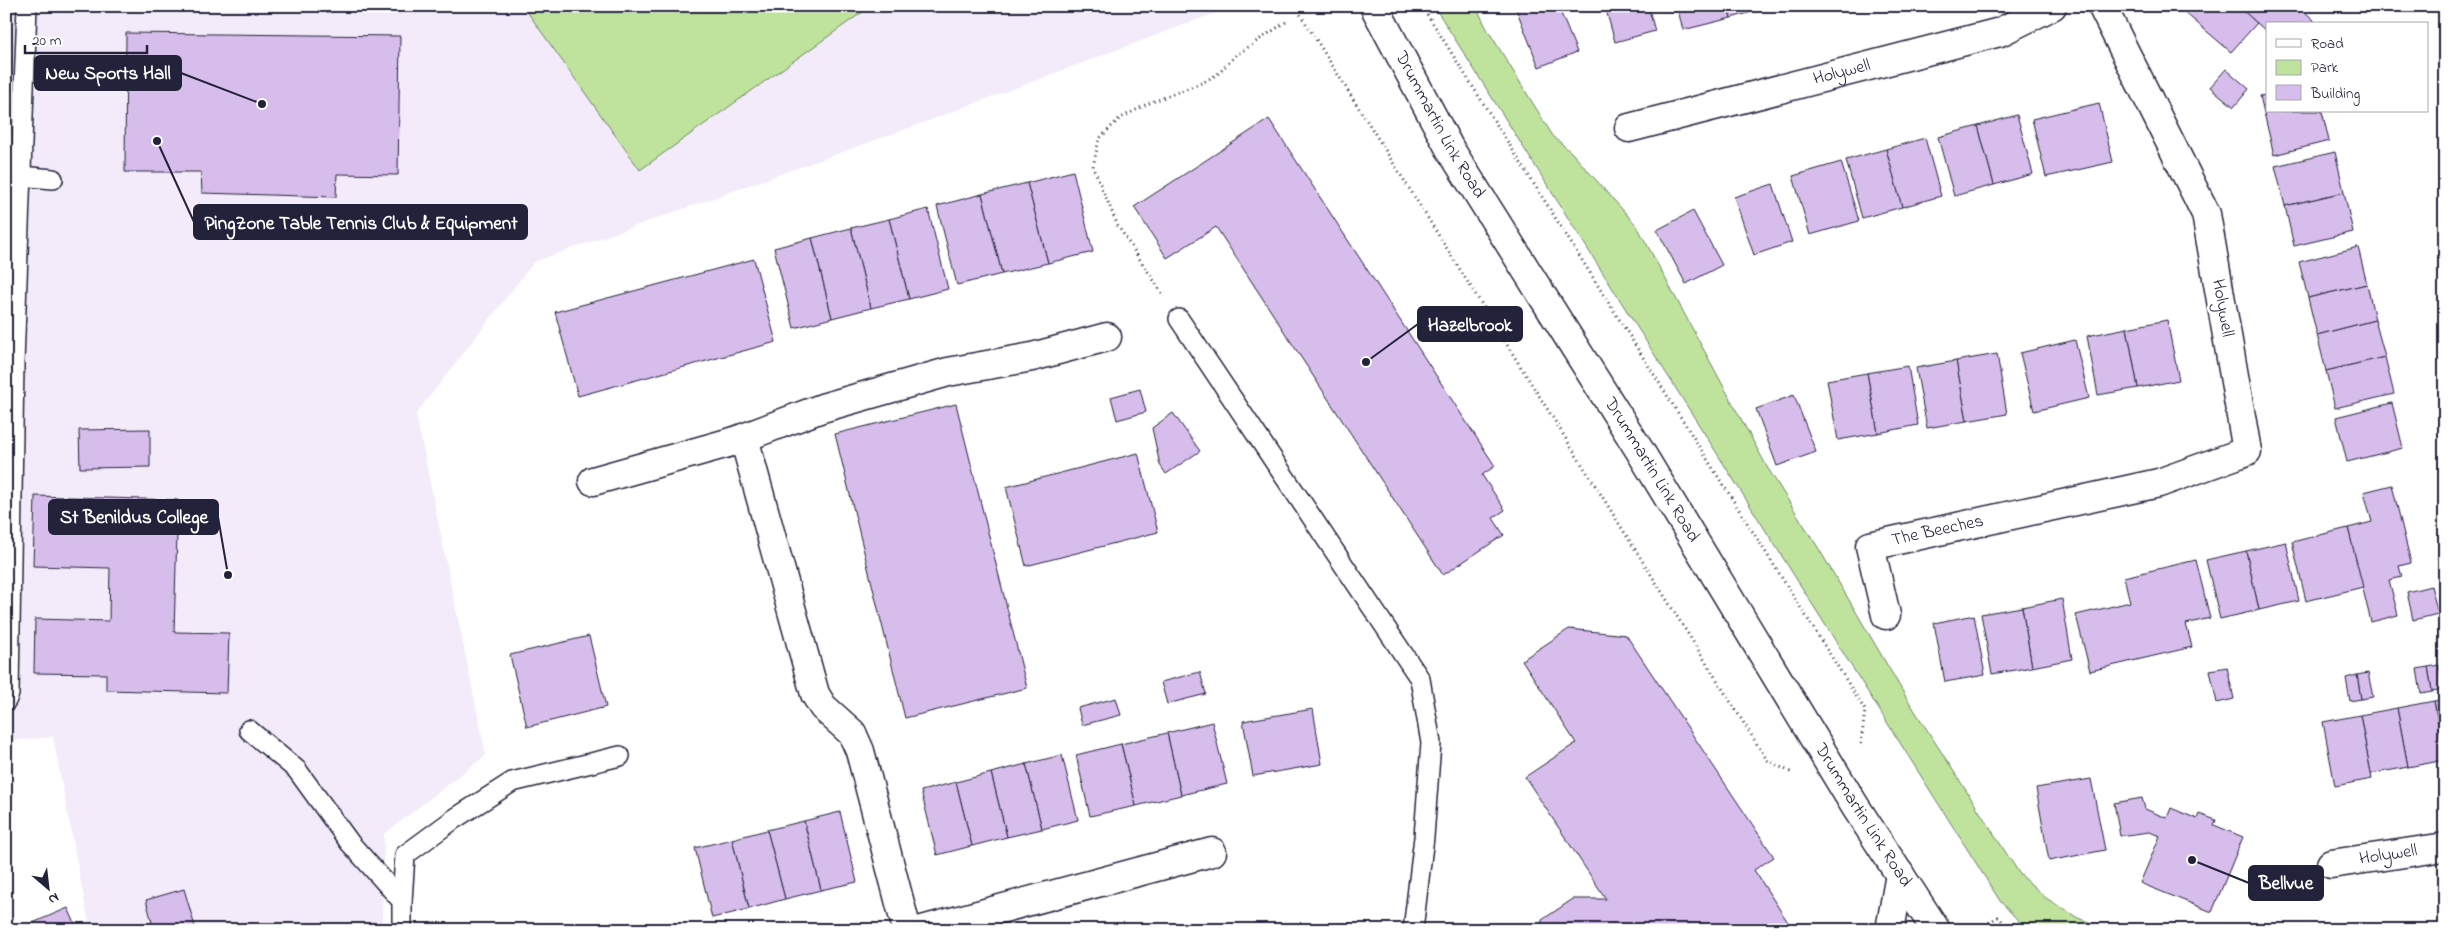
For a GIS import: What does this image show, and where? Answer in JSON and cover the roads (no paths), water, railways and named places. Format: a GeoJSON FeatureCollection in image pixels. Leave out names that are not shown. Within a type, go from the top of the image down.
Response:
{"type":"FeatureCollection","features":[{"type":"Feature","properties":{"kind":"street","name":"Drummartin Link Road"},"geometry":{"type":"LineString","coordinates":[[1374,6],[1450,149],[1640,451],[1855,806],[1936,930]]}},
{"type":"Feature","properties":{"kind":"street","name":"Holywell"},"geometry":{"type":"LineString","coordinates":[[1629,128],[2000,32],[2052,6]]}},
{"type":"Feature","properties":{"kind":"street","name":"Holywell"},"geometry":{"type":"LineString","coordinates":[[2073,502],[2159,483],[2247,451],[2206,214],[2102,6]]}},
{"type":"Feature","properties":{"kind":"street"},"geometry":{"type":"LineString","coordinates":[[593,481],[744,438],[822,408],[939,374],[1032,357],[1107,337]]}},
{"type":"Feature","properties":{"kind":"street"},"geometry":{"type":"LineString","coordinates":[[744,438],[815,694],[823,707],[852,733],[860,751],[907,930]]}},
{"type":"Feature","properties":{"kind":"street","name":"The Beeches"},"geometry":{"type":"LineString","coordinates":[[1886,615],[1870,546],[2073,502]]}},
{"type":"Feature","properties":{"kind":"street","name":"Holywell"},"geometry":{"type":"LineString","coordinates":[[2331,864],[2445,847]]}},
{"type":"Feature","properties":{"kind":"street"},"geometry":{"type":"LineString","coordinates":[[922,930],[1212,852]]}},
{"type":"Feature","properties":{"kind":"street"},"geometry":{"type":"LineString","coordinates":[[1890,930],[1900,874]]}},
{"type":"Feature","properties":{"kind":"lane"},"geometry":{"type":"LineString","coordinates":[[6,700],[9,694],[14,363],[27,6]]}},
{"type":"Feature","properties":{"kind":"lane"},"geometry":{"type":"LineString","coordinates":[[20,176],[54,178]]}},
{"type":"Feature","properties":{"kind":"lane"},"geometry":{"type":"LineString","coordinates":[[1179,318],[1420,679],[1431,743],[1424,837],[1413,930]]}},
{"type":"Feature","properties":{"kind":"lane"},"geometry":{"type":"LineString","coordinates":[[249,730],[298,770],[350,843],[402,901]]}},
{"type":"Feature","properties":{"kind":"lane"},"geometry":{"type":"LineString","coordinates":[[402,930],[405,855],[454,819],[512,782],[620,756]]}},
{"type":"Feature","properties":{"kind":"place","name":"New Sports Hall"},"geometry":{"type":"Point","coordinates":[262,104]}},
{"type":"Feature","properties":{"kind":"place","name":"PingZone Table Tennis Club & Equipment"},"geometry":{"type":"Point","coordinates":[157,141]}},
{"type":"Feature","properties":{"kind":"place","name":"Hazelbrook"},"geometry":{"type":"Point","coordinates":[1366,362]}},
{"type":"Feature","properties":{"kind":"place","name":"St Benildus College"},"geometry":{"type":"Point","coordinates":[228,575]}},
{"type":"Feature","properties":{"kind":"place","name":"Bellvue"},"geometry":{"type":"Point","coordinates":[2192,860]}}]}
